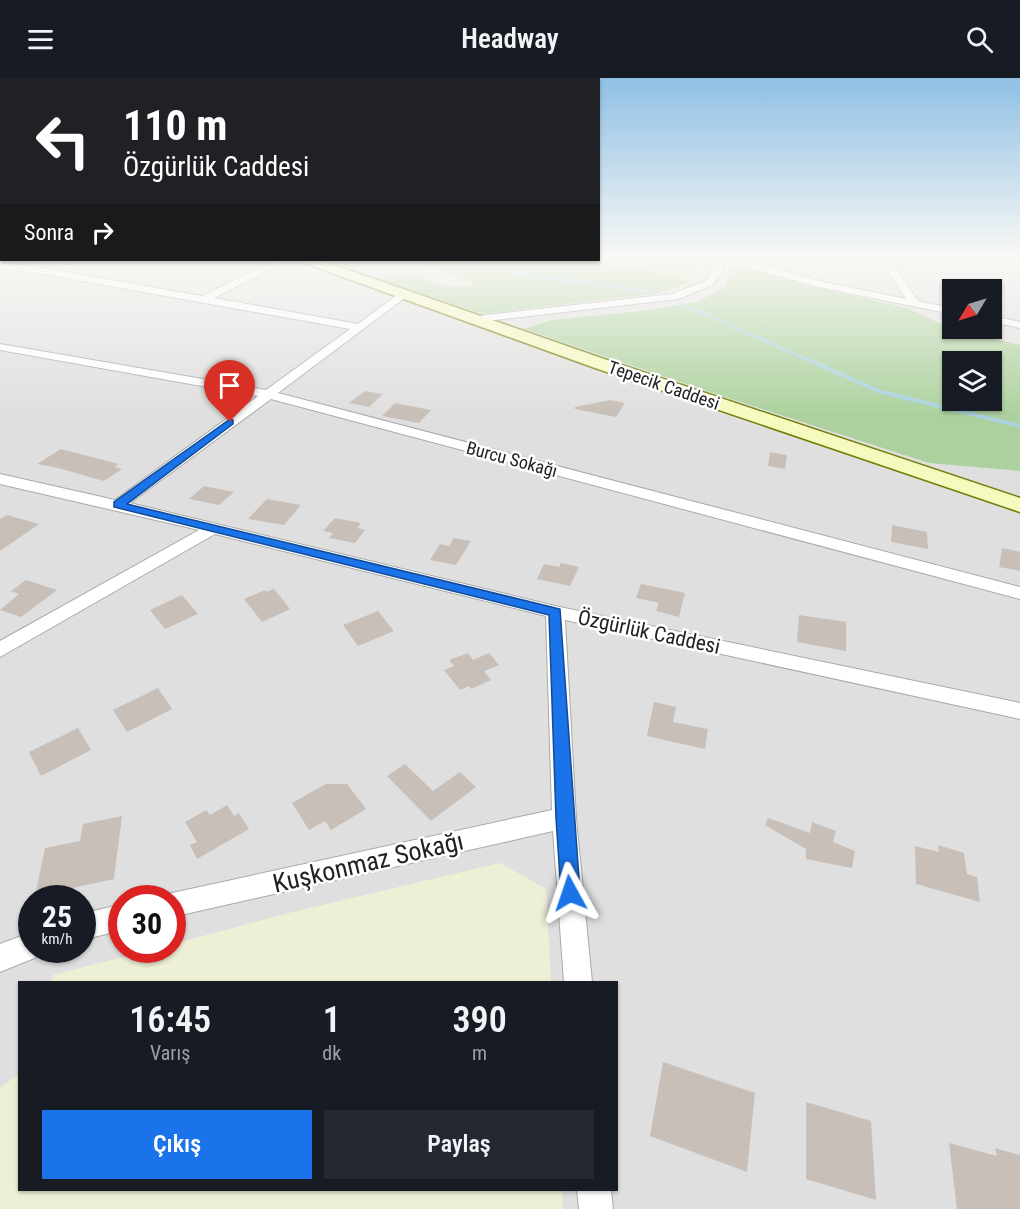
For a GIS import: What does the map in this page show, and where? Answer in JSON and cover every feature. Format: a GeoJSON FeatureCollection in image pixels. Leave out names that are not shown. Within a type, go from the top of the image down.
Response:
{"type":"FeatureCollection","features":[{"type":"Feature","properties":{"kind":"street"},"geometry":{"type":"LineString","coordinates":[[253,309],[358,327]]}},
{"type":"Feature","properties":{"kind":"street"},"geometry":{"type":"LineString","coordinates":[[118,505],[384,309]]}},
{"type":"Feature","properties":{"kind":"street","name":"Tepecik Caddesi"},"geometry":{"type":"LineString","coordinates":[[448,309],[612,368],[1020,505]]}},
{"type":"Feature","properties":{"kind":"street"},"geometry":{"type":"LineString","coordinates":[[478,319],[570,309]]}},
{"type":"Feature","properties":{"kind":"street"},"geometry":{"type":"LineString","coordinates":[[1002,321],[1020,325]]}},
{"type":"Feature","properties":{"kind":"street","name":"Burcu Sokağı"},"geometry":{"type":"LineString","coordinates":[[0,347],[267,394],[1020,593]]}},
{"type":"Feature","properties":{"kind":"street","name":"Özgürlük Caddesi"},"geometry":{"type":"LineString","coordinates":[[0,479],[118,505],[212,530],[555,612],[1020,711]]}},
{"type":"Feature","properties":{"kind":"street"},"geometry":{"type":"LineString","coordinates":[[0,650],[212,530]]}},
{"type":"Feature","properties":{"kind":"street"},"geometry":{"type":"LineString","coordinates":[[555,612],[564,818],[578,981]]}},
{"type":"Feature","properties":{"kind":"street","name":"Kuşkonmaz Sokağı"},"geometry":{"type":"LineString","coordinates":[[186,903],[564,818]]}},
{"type":"Feature","properties":{"kind":"street"},"geometry":{"type":"LineString","coordinates":[[0,958],[18,951]]}},
{"type":"Feature","properties":{"kind":"street"},"geometry":{"type":"LineString","coordinates":[[594,1191],[596,1209]]}},
{"type":"Feature","properties":{"kind":"shaded area"},"geometry":{"type":"Polygon","coordinates":[[[0,309],[942,309],[942,339],[1002,339],[1002,309],[1020,309],[1020,1209],[0,1209],[0,309]]]}},
{"type":"Feature","properties":{"kind":"green space"},"geometry":{"type":"Polygon","coordinates":[[[467,309],[526,309],[482,314],[467,309]]]}},
{"type":"Feature","properties":{"kind":"green space"},"geometry":{"type":"Polygon","coordinates":[[[658,309],[909,309],[942,324],[942,339],[994,339],[1020,345],[1020,471],[929,463],[524,329],[551,320],[658,309]]]}},
{"type":"Feature","properties":{"kind":"green space"},"geometry":{"type":"Polygon","coordinates":[[[500,863],[546,889],[551,981],[52,981],[53,975],[108,961],[108,963],[186,963],[186,941],[289,913],[500,863]]]}},
{"type":"Feature","properties":{"kind":"green space"},"geometry":{"type":"Polygon","coordinates":[[[18,1075],[18,1191],[562,1191],[563,1209],[0,1209],[0,1088],[18,1075]]]}},
{"type":"Feature","properties":{"kind":"building"},"geometry":{"type":"Polygon","coordinates":[[[365,391],[383,394],[369,407],[349,403],[365,391]]]}},
{"type":"Feature","properties":{"kind":"building"},"geometry":{"type":"Polygon","coordinates":[[[611,400],[625,403],[616,417],[575,409],[575,407],[611,400]]]}},
{"type":"Feature","properties":{"kind":"building"},"geometry":{"type":"Polygon","coordinates":[[[395,403],[431,410],[419,423],[382,416],[395,403]]]}},
{"type":"Feature","properties":{"kind":"building"},"geometry":{"type":"Polygon","coordinates":[[[61,449],[119,464],[114,467],[122,469],[104,481],[37,464],[61,449]]]}},
{"type":"Feature","properties":{"kind":"building"},"geometry":{"type":"Polygon","coordinates":[[[770,452],[787,455],[785,469],[768,466],[770,452]]]}},
{"type":"Feature","properties":{"kind":"building"},"geometry":{"type":"Polygon","coordinates":[[[204,486],[234,492],[219,505],[189,499],[204,486]]]}},
{"type":"Feature","properties":{"kind":"building"},"geometry":{"type":"Polygon","coordinates":[[[267,499],[301,505],[284,525],[248,519],[267,499]]]}},
{"type":"Feature","properties":{"kind":"building"},"geometry":{"type":"Polygon","coordinates":[[[7,515],[39,524],[0,551],[0,519],[7,515]]]}},
{"type":"Feature","properties":{"kind":"building"},"geometry":{"type":"Polygon","coordinates":[[[335,518],[361,523],[357,528],[365,530],[355,543],[329,538],[333,533],[323,531],[335,518]]]}},
{"type":"Feature","properties":{"kind":"building"},"geometry":{"type":"Polygon","coordinates":[[[892,525],[927,532],[928,549],[891,542],[892,525]]]}},
{"type":"Feature","properties":{"kind":"building"},"geometry":{"type":"Polygon","coordinates":[[[454,538],[471,541],[456,565],[430,560],[440,544],[449,546],[454,538]]]}},
{"type":"Feature","properties":{"kind":"building"},"geometry":{"type":"Polygon","coordinates":[[[1002,548],[1020,552],[1020,571],[999,567],[1002,548]]]}},
{"type":"Feature","properties":{"kind":"building"},"geometry":{"type":"Polygon","coordinates":[[[561,563],[579,567],[570,586],[537,579],[544,564],[559,567],[561,563]]]}},
{"type":"Feature","properties":{"kind":"building"},"geometry":{"type":"Polygon","coordinates":[[[26,580],[57,590],[21,617],[0,610],[19,594],[11,591],[26,580]]]}},
{"type":"Feature","properties":{"kind":"building"},"geometry":{"type":"Polygon","coordinates":[[[641,584],[685,593],[679,617],[656,611],[659,603],[636,598],[641,584]]]}},
{"type":"Feature","properties":{"kind":"building"},"geometry":{"type":"Polygon","coordinates":[[[274,589],[290,609],[262,622],[244,599],[265,590],[266,592],[274,589]]]}},
{"type":"Feature","properties":{"kind":"building"},"geometry":{"type":"Polygon","coordinates":[[[182,595],[198,614],[165,629],[150,610],[182,595]]]}},
{"type":"Feature","properties":{"kind":"building"},"geometry":{"type":"Polygon","coordinates":[[[378,611],[394,631],[358,646],[343,625],[378,611]]]}},
{"type":"Feature","properties":{"kind":"building"},"geometry":{"type":"Polygon","coordinates":[[[799,615],[846,622],[846,651],[797,642],[799,615]]]}},
{"type":"Feature","properties":{"kind":"building"},"geometry":{"type":"Polygon","coordinates":[[[468,653],[473,660],[489,653],[499,665],[484,671],[491,680],[471,689],[469,686],[460,690],[444,670],[454,666],[449,660],[468,653]]]}},
{"type":"Feature","properties":{"kind":"building"},"geometry":{"type":"Polygon","coordinates":[[[158,688],[172,709],[127,732],[113,710],[158,688]]]}},
{"type":"Feature","properties":{"kind":"building"},"geometry":{"type":"Polygon","coordinates":[[[654,702],[676,707],[673,722],[708,729],[705,749],[647,736],[654,702]]]}},
{"type":"Feature","properties":{"kind":"building"},"geometry":{"type":"Polygon","coordinates":[[[78,728],[91,750],[41,776],[29,752],[78,728]]]}},
{"type":"Feature","properties":{"kind":"building"},"geometry":{"type":"Polygon","coordinates":[[[405,764],[433,791],[460,772],[476,787],[431,821],[387,776],[405,764]]]}},
{"type":"Feature","properties":{"kind":"building"},"geometry":{"type":"Polygon","coordinates":[[[326,784],[347,784],[366,809],[331,830],[325,821],[309,830],[292,803],[326,784]]]}},
{"type":"Feature","properties":{"kind":"building"},"geometry":{"type":"Polygon","coordinates":[[[227,805],[234,816],[239,813],[249,829],[197,859],[190,845],[197,842],[185,822],[206,810],[210,815],[227,805]]]}},
{"type":"Feature","properties":{"kind":"building"},"geometry":{"type":"Polygon","coordinates":[[[122,816],[114,879],[86,885],[37,885],[45,848],[80,841],[83,824],[122,816]]]}},
{"type":"Feature","properties":{"kind":"building"},"geometry":{"type":"Polygon","coordinates":[[[768,818],[810,833],[812,822],[836,831],[833,842],[855,851],[852,868],[806,859],[806,849],[765,825],[768,818]]]}},
{"type":"Feature","properties":{"kind":"building"},"geometry":{"type":"Polygon","coordinates":[[[938,845],[964,853],[967,874],[977,877],[980,902],[916,884],[915,846],[939,852],[938,845]]]}},
{"type":"Feature","properties":{"kind":"building"},"geometry":{"type":"Polygon","coordinates":[[[663,1062],[755,1093],[747,1172],[650,1136],[663,1062]]]}},
{"type":"Feature","properties":{"kind":"building"},"geometry":{"type":"Polygon","coordinates":[[[806,1102],[871,1121],[876,1200],[806,1179],[806,1102]]]}},
{"type":"Feature","properties":{"kind":"building"},"geometry":{"type":"Polygon","coordinates":[[[949,1143],[997,1156],[995,1148],[1020,1155],[1020,1209],[957,1209],[949,1143]]]}},
{"type":"Feature","properties":{"kind":"waterway"},"geometry":{"type":"LineString","coordinates":[[693,309],[810,361]]}},
{"type":"Feature","properties":{"kind":"waterway"},"geometry":{"type":"LineString","coordinates":[[807,359],[878,391],[1020,426]]}},
{"type":"Feature","properties":{"kind":"route"},"geometry":{"type":"LineString","coordinates":[[230,422],[118,505],[212,530],[555,612],[564,818],[570,893]]}}]}
